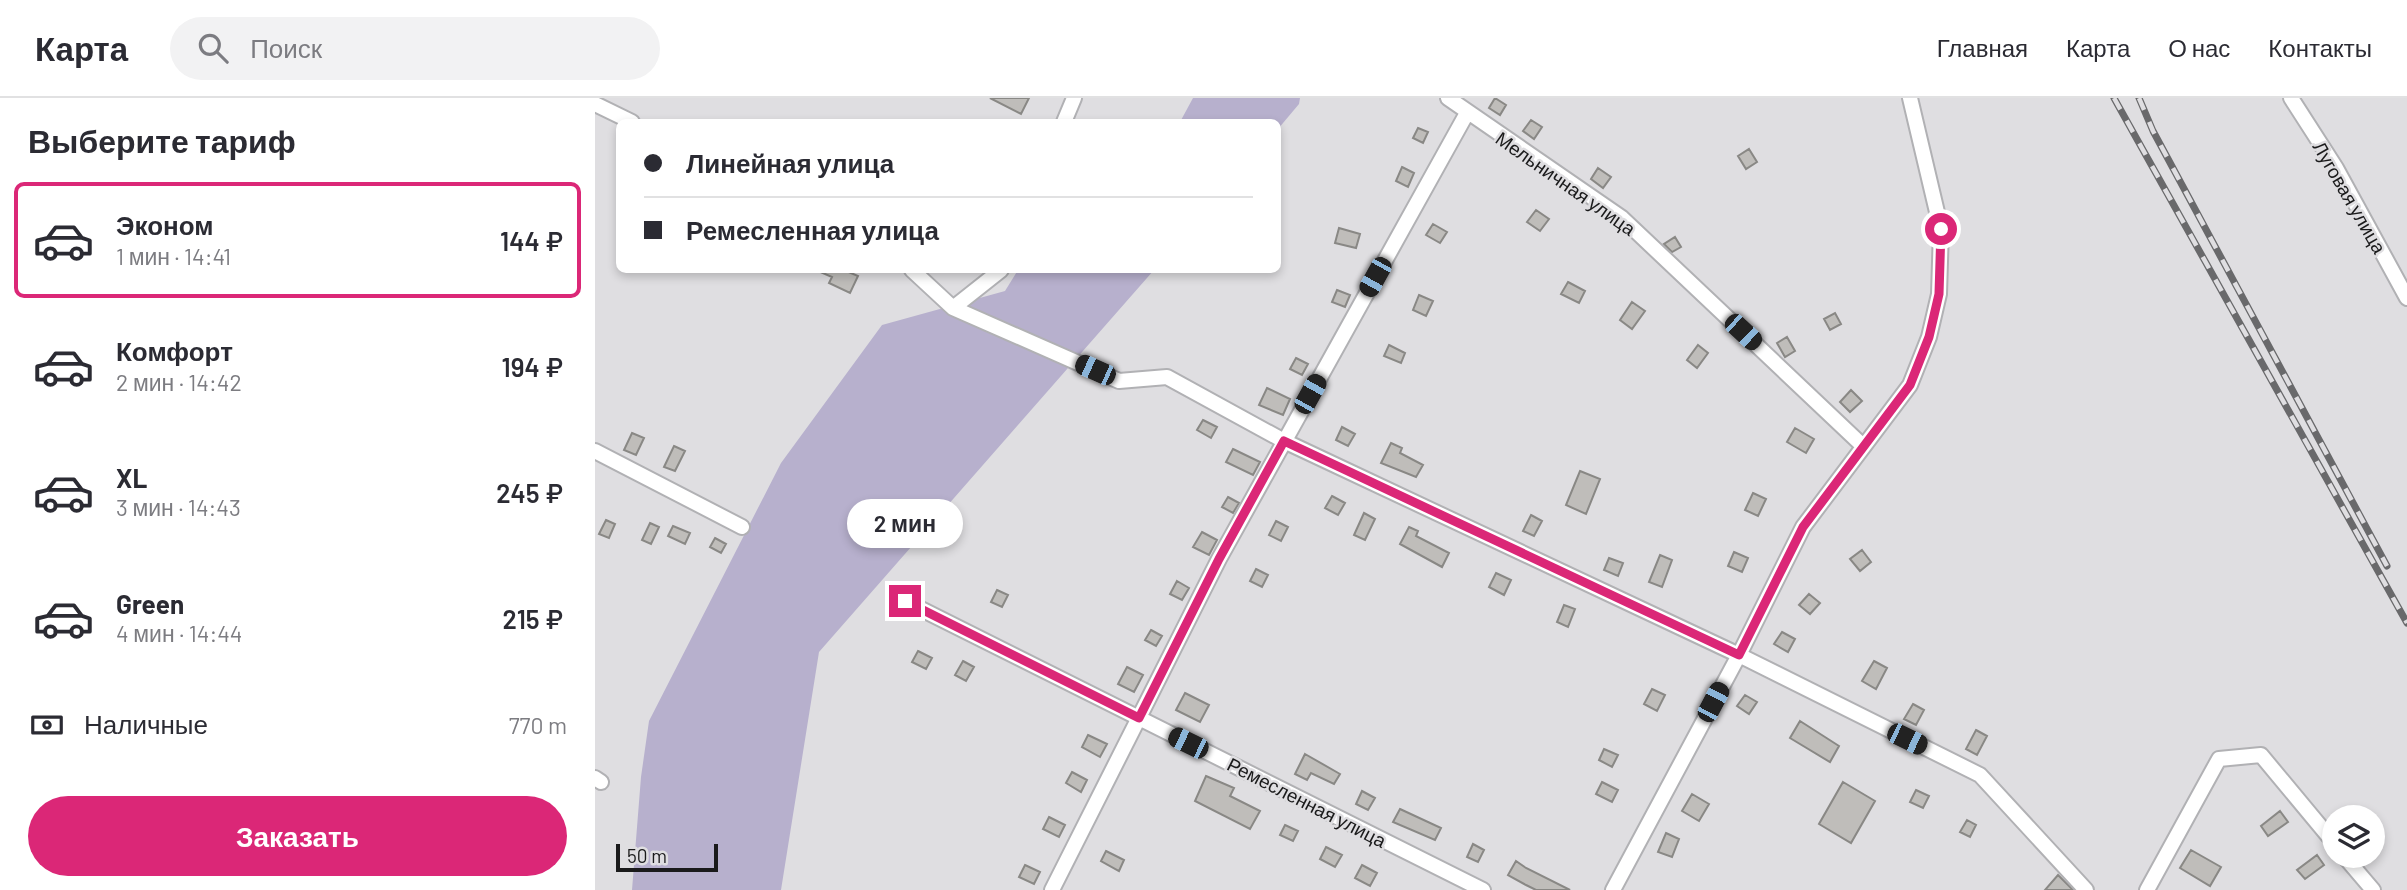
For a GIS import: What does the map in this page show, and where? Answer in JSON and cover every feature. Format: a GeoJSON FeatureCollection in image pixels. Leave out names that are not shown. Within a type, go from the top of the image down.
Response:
{"type":"FeatureCollection","features":[{"type":"Feature","properties":{"kind":"street"},"geometry":{"type":"LineString","coordinates":[[1066,119],[1074,98]]}},
{"type":"Feature","properties":{"kind":"street","name":"Мельничная улица"},"geometry":{"type":"LineString","coordinates":[[1448,98],[1622,218],[1863,446]]}},
{"type":"Feature","properties":{"kind":"street"},"geometry":{"type":"LineString","coordinates":[[1613,890],[1739,655],[1803,527],[1910,385],[1929,337],[1939,294],[1941,229],[1910,98]]}},
{"type":"Feature","properties":{"kind":"street","name":"Луговая улица"},"geometry":{"type":"LineString","coordinates":[[2291,98],[2336,168],[2407,298]]}},
{"type":"Feature","properties":{"kind":"street"},"geometry":{"type":"LineString","coordinates":[[595,104],[626,119]]}},
{"type":"Feature","properties":{"kind":"street"},"geometry":{"type":"LineString","coordinates":[[1052,890],[1219,559],[1467,113]]}},
{"type":"Feature","properties":{"kind":"street"},"geometry":{"type":"LineString","coordinates":[[915,273],[953,308],[1119,381],[1167,377],[1284,441],[1739,655],[1980,775],[2086,890]]}},
{"type":"Feature","properties":{"kind":"street"},"geometry":{"type":"LineString","coordinates":[[953,308],[996,273]]}},
{"type":"Feature","properties":{"kind":"street"},"geometry":{"type":"LineString","coordinates":[[595,451],[742,527]]}},
{"type":"Feature","properties":{"kind":"street","name":"Ремесленная улица"},"geometry":{"type":"LineString","coordinates":[[905,601],[1483,890]]}},
{"type":"Feature","properties":{"kind":"street"},"geometry":{"type":"LineString","coordinates":[[2147,890],[2219,759],[2261,755],[2322,828]]}},
{"type":"Feature","properties":{"kind":"street"},"geometry":{"type":"LineString","coordinates":[[2354,868],[2373,890]]}},
{"type":"Feature","properties":{"kind":"shaded area"},"geometry":{"type":"Polygon","coordinates":[[[1193,98],[1300,98],[1299,104],[1281,125],[1281,119],[1182,119],[1193,98]]]}},
{"type":"Feature","properties":{"kind":"shaded area"},"geometry":{"type":"Polygon","coordinates":[[[1016,273],[1151,273],[819,652],[781,890],[632,890],[641,777],[649,721],[781,463],[882,325],[1005,291],[1016,273]]]}},
{"type":"Feature","properties":{"kind":"building"},"geometry":{"type":"Polygon","coordinates":[[[990,98],[1029,98],[1021,114],[990,98]]]}},
{"type":"Feature","properties":{"kind":"building"},"geometry":{"type":"Polygon","coordinates":[[[1495,98],[1506,105],[1500,115],[1489,108],[1495,98]]]}},
{"type":"Feature","properties":{"kind":"building"},"geometry":{"type":"Polygon","coordinates":[[[1531,120],[1542,127],[1534,139],[1523,131],[1531,120]]]}},
{"type":"Feature","properties":{"kind":"building"},"geometry":{"type":"Polygon","coordinates":[[[1418,128],[1428,132],[1423,143],[1413,138],[1418,128]]]}},
{"type":"Feature","properties":{"kind":"building"},"geometry":{"type":"Polygon","coordinates":[[[1749,149],[1757,162],[1746,169],[1738,156],[1749,149]]]}},
{"type":"Feature","properties":{"kind":"building"},"geometry":{"type":"Polygon","coordinates":[[[1402,167],[1414,173],[1408,187],[1396,181],[1402,167]]]}},
{"type":"Feature","properties":{"kind":"building"},"geometry":{"type":"Polygon","coordinates":[[[1598,168],[1611,177],[1603,188],[1591,179],[1598,168]]]}},
{"type":"Feature","properties":{"kind":"building"},"geometry":{"type":"Polygon","coordinates":[[[1536,210],[1549,219],[1540,231],[1527,222],[1536,210]]]}},
{"type":"Feature","properties":{"kind":"building"},"geometry":{"type":"Polygon","coordinates":[[[1433,224],[1447,232],[1440,243],[1426,235],[1433,224]]]}},
{"type":"Feature","properties":{"kind":"building"},"geometry":{"type":"Polygon","coordinates":[[[1339,228],[1360,234],[1356,248],[1335,243],[1339,228]]]}},
{"type":"Feature","properties":{"kind":"building"},"geometry":{"type":"Polygon","coordinates":[[[1675,237],[1681,247],[1672,252],[1664,244],[1675,237]]]}},
{"type":"Feature","properties":{"kind":"building"},"geometry":{"type":"Polygon","coordinates":[[[823,273],[851,273],[858,276],[850,293],[829,283],[832,277],[823,273]]]}},
{"type":"Feature","properties":{"kind":"building"},"geometry":{"type":"Polygon","coordinates":[[[1568,282],[1585,291],[1579,303],[1561,294],[1568,282]]]}},
{"type":"Feature","properties":{"kind":"building"},"geometry":{"type":"Polygon","coordinates":[[[1337,290],[1350,295],[1345,307],[1332,302],[1337,290]]]}},
{"type":"Feature","properties":{"kind":"building"},"geometry":{"type":"Polygon","coordinates":[[[1419,295],[1433,301],[1426,316],[1413,310],[1419,295]]]}},
{"type":"Feature","properties":{"kind":"building"},"geometry":{"type":"Polygon","coordinates":[[[1632,302],[1645,311],[1632,329],[1620,320],[1632,302]]]}},
{"type":"Feature","properties":{"kind":"building"},"geometry":{"type":"Polygon","coordinates":[[[1835,313],[1841,324],[1830,330],[1824,319],[1835,313]]]}},
{"type":"Feature","properties":{"kind":"building"},"geometry":{"type":"Polygon","coordinates":[[[1787,337],[1795,351],[1785,357],[1777,343],[1787,337]]]}},
{"type":"Feature","properties":{"kind":"building"},"geometry":{"type":"Polygon","coordinates":[[[1389,345],[1405,353],[1401,363],[1384,356],[1389,345]]]}},
{"type":"Feature","properties":{"kind":"building"},"geometry":{"type":"Polygon","coordinates":[[[1698,345],[1708,353],[1697,368],[1687,360],[1698,345]]]}},
{"type":"Feature","properties":{"kind":"building"},"geometry":{"type":"Polygon","coordinates":[[[1296,358],[1308,364],[1302,375],[1290,369],[1296,358]]]}},
{"type":"Feature","properties":{"kind":"building"},"geometry":{"type":"Polygon","coordinates":[[[1267,388],[1290,399],[1283,415],[1259,405],[1267,388]]]}},
{"type":"Feature","properties":{"kind":"building"},"geometry":{"type":"Polygon","coordinates":[[[1851,390],[1862,401],[1850,412],[1840,402],[1851,390]]]}},
{"type":"Feature","properties":{"kind":"building"},"geometry":{"type":"Polygon","coordinates":[[[1203,420],[1217,427],[1211,438],[1197,430],[1203,420]]]}},
{"type":"Feature","properties":{"kind":"building"},"geometry":{"type":"Polygon","coordinates":[[[1342,427],[1355,434],[1348,446],[1336,440],[1342,427]]]}},
{"type":"Feature","properties":{"kind":"building"},"geometry":{"type":"Polygon","coordinates":[[[1795,428],[1814,439],[1806,453],[1787,442],[1795,428]]]}},
{"type":"Feature","properties":{"kind":"building"},"geometry":{"type":"Polygon","coordinates":[[[632,433],[644,438],[636,455],[624,450],[632,433]]]}},
{"type":"Feature","properties":{"kind":"building"},"geometry":{"type":"Polygon","coordinates":[[[1391,443],[1402,448],[1400,453],[1423,465],[1416,477],[1381,463],[1391,443]]]}},
{"type":"Feature","properties":{"kind":"building"},"geometry":{"type":"Polygon","coordinates":[[[674,446],[685,451],[675,471],[664,467],[674,446]]]}},
{"type":"Feature","properties":{"kind":"building"},"geometry":{"type":"Polygon","coordinates":[[[1233,449],[1260,462],[1253,475],[1226,462],[1233,449]]]}},
{"type":"Feature","properties":{"kind":"building"},"geometry":{"type":"Polygon","coordinates":[[[1580,471],[1600,479],[1586,514],[1566,505],[1580,471]]]}},
{"type":"Feature","properties":{"kind":"building"},"geometry":{"type":"Polygon","coordinates":[[[1753,493],[1766,499],[1758,516],[1745,510],[1753,493]]]}},
{"type":"Feature","properties":{"kind":"building"},"geometry":{"type":"Polygon","coordinates":[[[1332,496],[1345,503],[1338,515],[1325,508],[1332,496]]]}},
{"type":"Feature","properties":{"kind":"building"},"geometry":{"type":"Polygon","coordinates":[[[1228,497],[1239,503],[1233,513],[1222,507],[1228,497]]]}},
{"type":"Feature","properties":{"kind":"building"},"geometry":{"type":"Polygon","coordinates":[[[1364,513],[1375,519],[1365,540],[1354,535],[1364,513]]]}},
{"type":"Feature","properties":{"kind":"building"},"geometry":{"type":"Polygon","coordinates":[[[1531,515],[1542,521],[1534,536],[1523,531],[1531,515]]]}},
{"type":"Feature","properties":{"kind":"building"},"geometry":{"type":"Polygon","coordinates":[[[606,520],[615,524],[609,538],[599,534],[606,520]]]}},
{"type":"Feature","properties":{"kind":"building"},"geometry":{"type":"Polygon","coordinates":[[[1276,521],[1288,527],[1281,541],[1269,535],[1276,521]]]}},
{"type":"Feature","properties":{"kind":"building"},"geometry":{"type":"Polygon","coordinates":[[[650,523],[659,527],[651,544],[642,540],[650,523]]]}},
{"type":"Feature","properties":{"kind":"building"},"geometry":{"type":"Polygon","coordinates":[[[673,526],[690,533],[685,544],[668,536],[673,526]]]}},
{"type":"Feature","properties":{"kind":"building"},"geometry":{"type":"Polygon","coordinates":[[[1409,527],[1418,531],[1416,536],[1449,553],[1442,567],[1400,544],[1409,527]]]}},
{"type":"Feature","properties":{"kind":"building"},"geometry":{"type":"Polygon","coordinates":[[[1202,532],[1217,540],[1209,555],[1193,547],[1202,532]]]}},
{"type":"Feature","properties":{"kind":"building"},"geometry":{"type":"Polygon","coordinates":[[[715,538],[726,544],[721,553],[710,547],[715,538]]]}},
{"type":"Feature","properties":{"kind":"building"},"geometry":{"type":"Polygon","coordinates":[[[1862,550],[1871,562],[1860,571],[1850,559],[1862,550]]]}},
{"type":"Feature","properties":{"kind":"building"},"geometry":{"type":"Polygon","coordinates":[[[1734,552],[1748,558],[1742,572],[1728,566],[1734,552]]]}},
{"type":"Feature","properties":{"kind":"building"},"geometry":{"type":"Polygon","coordinates":[[[1660,555],[1672,560],[1662,587],[1649,582],[1660,555]]]}},
{"type":"Feature","properties":{"kind":"building"},"geometry":{"type":"Polygon","coordinates":[[[1609,558],[1623,563],[1618,576],[1604,570],[1609,558]]]}},
{"type":"Feature","properties":{"kind":"building"},"geometry":{"type":"Polygon","coordinates":[[[1256,569],[1268,575],[1262,587],[1250,581],[1256,569]]]}},
{"type":"Feature","properties":{"kind":"building"},"geometry":{"type":"Polygon","coordinates":[[[1496,573],[1511,580],[1504,595],[1489,587],[1496,573]]]}},
{"type":"Feature","properties":{"kind":"building"},"geometry":{"type":"Polygon","coordinates":[[[1177,581],[1189,588],[1182,600],[1170,594],[1177,581]]]}},
{"type":"Feature","properties":{"kind":"building"},"geometry":{"type":"Polygon","coordinates":[[[997,590],[1008,595],[1002,607],[991,602],[997,590]]]}},
{"type":"Feature","properties":{"kind":"building"},"geometry":{"type":"Polygon","coordinates":[[[1809,594],[1820,603],[1810,614],[1799,605],[1809,594]]]}},
{"type":"Feature","properties":{"kind":"building"},"geometry":{"type":"Polygon","coordinates":[[[1564,605],[1575,609],[1568,627],[1557,622],[1564,605]]]}},
{"type":"Feature","properties":{"kind":"building"},"geometry":{"type":"Polygon","coordinates":[[[1151,630],[1162,636],[1156,646],[1145,640],[1151,630]]]}},
{"type":"Feature","properties":{"kind":"building"},"geometry":{"type":"Polygon","coordinates":[[[1782,632],[1795,639],[1788,652],[1774,644],[1782,632]]]}},
{"type":"Feature","properties":{"kind":"building"},"geometry":{"type":"Polygon","coordinates":[[[918,651],[932,658],[926,669],[912,662],[918,651]]]}},
{"type":"Feature","properties":{"kind":"building"},"geometry":{"type":"Polygon","coordinates":[[[963,661],[974,667],[966,681],[955,675],[963,661]]]}},
{"type":"Feature","properties":{"kind":"building"},"geometry":{"type":"Polygon","coordinates":[[[1874,661],[1887,668],[1876,689],[1862,681],[1874,661]]]}},
{"type":"Feature","properties":{"kind":"building"},"geometry":{"type":"Polygon","coordinates":[[[1127,667],[1143,675],[1134,692],[1118,684],[1127,667]]]}},
{"type":"Feature","properties":{"kind":"building"},"geometry":{"type":"Polygon","coordinates":[[[1652,689],[1665,695],[1657,711],[1644,704],[1652,689]]]}},
{"type":"Feature","properties":{"kind":"building"},"geometry":{"type":"Polygon","coordinates":[[[1185,693],[1209,705],[1200,722],[1176,710],[1185,693]]]}},
{"type":"Feature","properties":{"kind":"building"},"geometry":{"type":"Polygon","coordinates":[[[1745,695],[1757,702],[1749,714],[1737,706],[1745,695]]]}},
{"type":"Feature","properties":{"kind":"building"},"geometry":{"type":"Polygon","coordinates":[[[1913,704],[1924,710],[1916,725],[1904,719],[1913,704]]]}},
{"type":"Feature","properties":{"kind":"building"},"geometry":{"type":"Polygon","coordinates":[[[1800,721],[1839,746],[1830,762],[1790,738],[1800,721]]]}},
{"type":"Feature","properties":{"kind":"building"},"geometry":{"type":"Polygon","coordinates":[[[1976,730],[1987,736],[1977,755],[1966,749],[1976,730]]]}},
{"type":"Feature","properties":{"kind":"building"},"geometry":{"type":"Polygon","coordinates":[[[1088,735],[1107,744],[1100,757],[1082,747],[1088,735]]]}},
{"type":"Feature","properties":{"kind":"building"},"geometry":{"type":"Polygon","coordinates":[[[1604,749],[1618,755],[1612,767],[1599,760],[1604,749]]]}},
{"type":"Feature","properties":{"kind":"building"},"geometry":{"type":"Polygon","coordinates":[[[1305,754],[1340,774],[1334,784],[1311,773],[1307,780],[1295,774],[1305,754]]]}},
{"type":"Feature","properties":{"kind":"building"},"geometry":{"type":"Polygon","coordinates":[[[1072,772],[1087,780],[1081,792],[1066,783],[1072,772]]]}},
{"type":"Feature","properties":{"kind":"building"},"geometry":{"type":"Polygon","coordinates":[[[1206,776],[1234,788],[1230,796],[1260,811],[1250,829],[1195,801],[1206,776]]]}},
{"type":"Feature","properties":{"kind":"building"},"geometry":{"type":"Polygon","coordinates":[[[1602,782],[1618,790],[1612,802],[1596,794],[1602,782]]]}},
{"type":"Feature","properties":{"kind":"building"},"geometry":{"type":"Polygon","coordinates":[[[1843,782],[1875,801],[1851,843],[1819,824],[1843,782]]]}},
{"type":"Feature","properties":{"kind":"building"},"geometry":{"type":"Polygon","coordinates":[[[1916,790],[1929,796],[1923,808],[1910,802],[1916,790]]]}},
{"type":"Feature","properties":{"kind":"building"},"geometry":{"type":"Polygon","coordinates":[[[1362,791],[1375,798],[1368,810],[1356,804],[1362,791]]]}},
{"type":"Feature","properties":{"kind":"building"},"geometry":{"type":"Polygon","coordinates":[[[1692,794],[1709,804],[1699,821],[1682,811],[1692,794]]]}},
{"type":"Feature","properties":{"kind":"building"},"geometry":{"type":"Polygon","coordinates":[[[1400,809],[1441,828],[1435,840],[1393,822],[1400,809]]]}},
{"type":"Feature","properties":{"kind":"building"},"geometry":{"type":"Polygon","coordinates":[[[2280,811],[2288,822],[2268,836],[2261,826],[2280,811]]]}},
{"type":"Feature","properties":{"kind":"building"},"geometry":{"type":"Polygon","coordinates":[[[1049,817],[1065,825],[1059,837],[1043,829],[1049,817]]]}},
{"type":"Feature","properties":{"kind":"building"},"geometry":{"type":"Polygon","coordinates":[[[1967,820],[1976,825],[1970,837],[1960,832],[1967,820]]]}},
{"type":"Feature","properties":{"kind":"building"},"geometry":{"type":"Polygon","coordinates":[[[1285,825],[1298,831],[1293,841],[1280,835],[1285,825]]]}},
{"type":"Feature","properties":{"kind":"building"},"geometry":{"type":"Polygon","coordinates":[[[1666,833],[1679,839],[1672,857],[1658,852],[1666,833]]]}},
{"type":"Feature","properties":{"kind":"building"},"geometry":{"type":"Polygon","coordinates":[[[1473,844],[1484,850],[1478,862],[1467,857],[1473,844]]]}},
{"type":"Feature","properties":{"kind":"building"},"geometry":{"type":"Polygon","coordinates":[[[1326,847],[1342,855],[1335,867],[1320,859],[1326,847]]]}},
{"type":"Feature","properties":{"kind":"building"},"geometry":{"type":"Polygon","coordinates":[[[2191,850],[2221,867],[2210,886],[2180,868],[2191,850]]]}},
{"type":"Feature","properties":{"kind":"building"},"geometry":{"type":"Polygon","coordinates":[[[1106,851],[1124,860],[1119,871],[1101,861],[1106,851]]]}},
{"type":"Feature","properties":{"kind":"building"},"geometry":{"type":"Polygon","coordinates":[[[2317,855],[2322,862],[2322,866],[2305,879],[2297,870],[2317,855]]]}},
{"type":"Feature","properties":{"kind":"building"},"geometry":{"type":"Polygon","coordinates":[[[1516,861],[1570,890],[1536,890],[1526,885],[1508,875],[1516,861]]]}},
{"type":"Feature","properties":{"kind":"building"},"geometry":{"type":"Polygon","coordinates":[[[1025,865],[1040,872],[1034,884],[1019,877],[1025,865]]]}},
{"type":"Feature","properties":{"kind":"building"},"geometry":{"type":"Polygon","coordinates":[[[1362,865],[1377,873],[1370,886],[1355,878],[1362,865]]]}},
{"type":"Feature","properties":{"kind":"building"},"geometry":{"type":"Polygon","coordinates":[[[2058,875],[2073,890],[2045,890],[2058,875]]]}},
{"type":"Feature","properties":{"kind":"railway"},"geometry":{"type":"LineString","coordinates":[[2114,98],[2407,623]]}},
{"type":"Feature","properties":{"kind":"railway"},"geometry":{"type":"LineString","coordinates":[[2139,98],[2153,131],[2387,566]]}},
{"type":"Feature","properties":{"kind":"route"},"geometry":{"type":"LineString","coordinates":[[905,601],[1139,718],[1219,559],[1284,441],[1739,655],[1803,527],[1910,385],[1929,337],[1939,294],[1941,229]]}}]}
